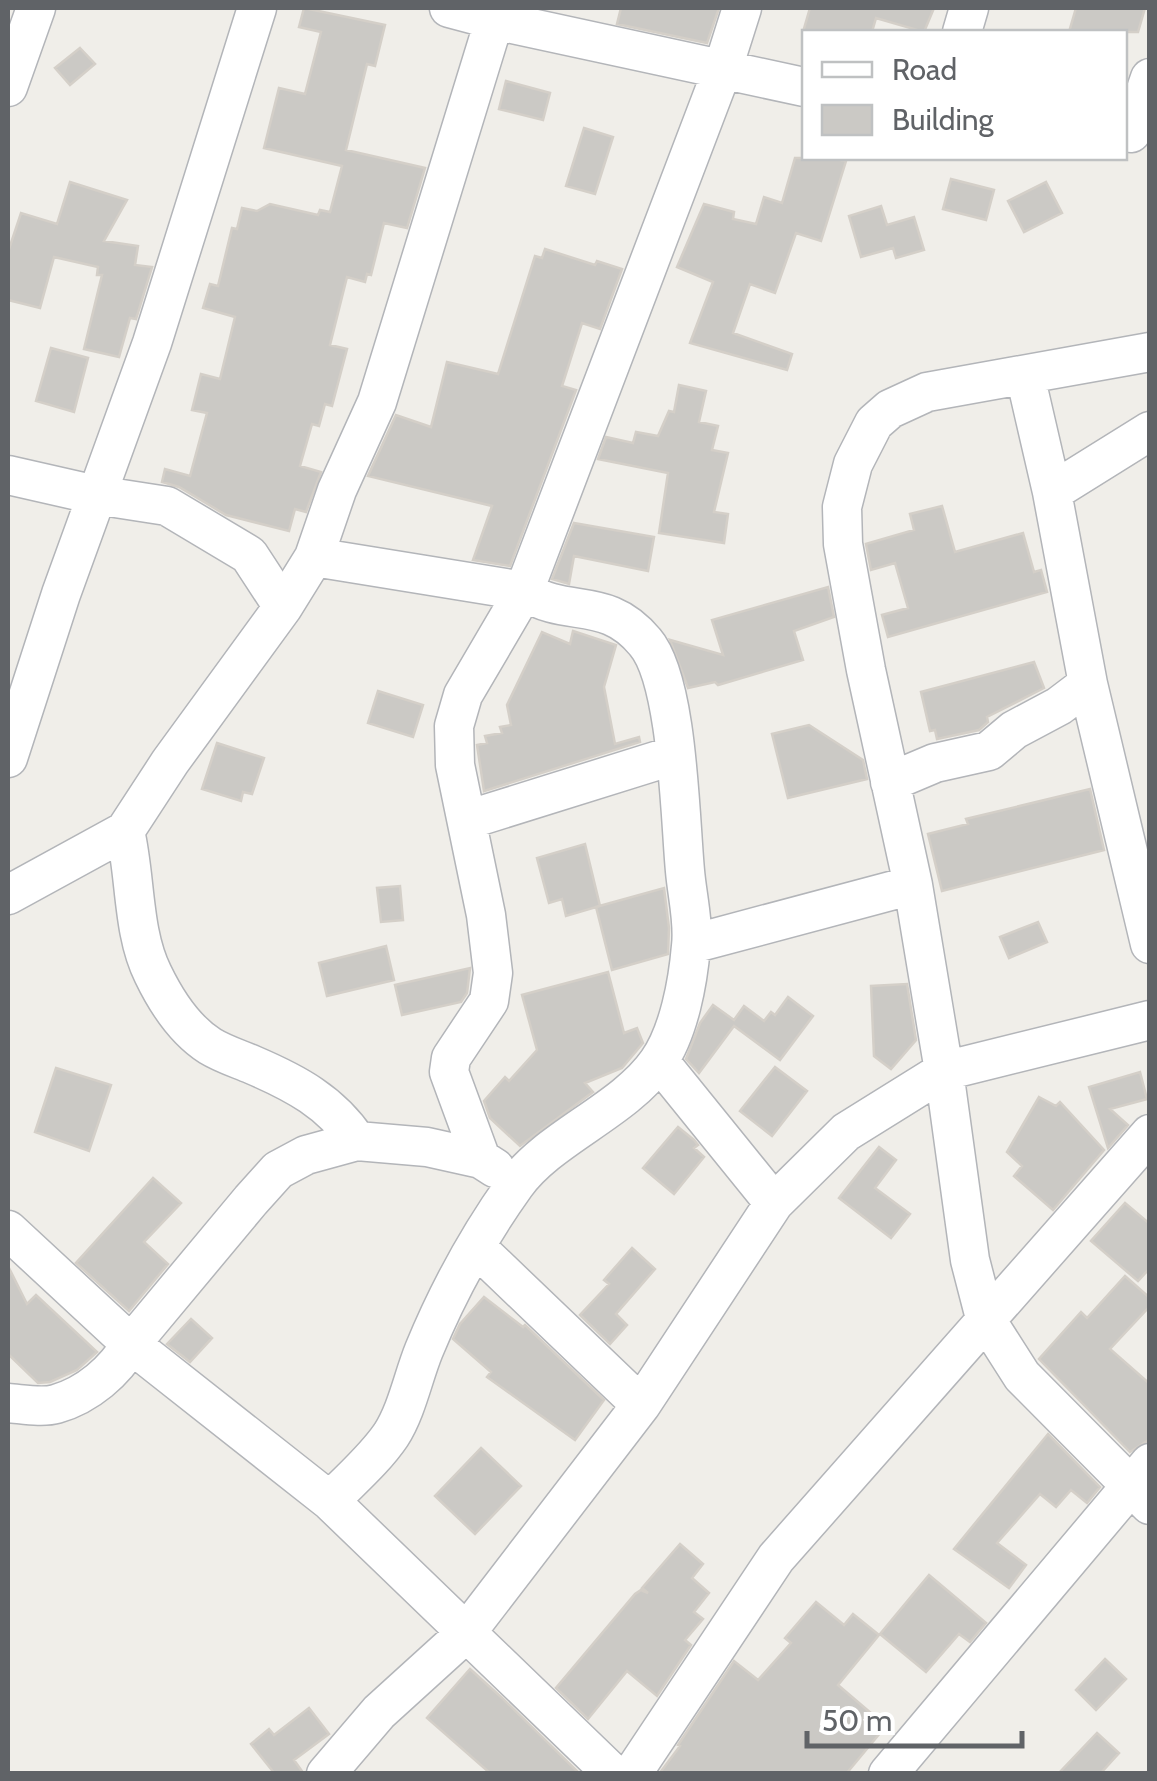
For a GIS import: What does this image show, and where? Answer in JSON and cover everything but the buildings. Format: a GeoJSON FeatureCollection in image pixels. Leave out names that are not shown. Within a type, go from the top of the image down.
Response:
{"type":"FeatureCollection","features":[{"type":"Feature","properties":{"kind":"street"},"geometry":{"type":"LineString","coordinates":[[8,87],[36,8]]}},
{"type":"Feature","properties":{"kind":"street"},"geometry":{"type":"LineString","coordinates":[[8,758],[96,495],[152,344],[257,8]]}},
{"type":"Feature","properties":{"kind":"street"},"geometry":{"type":"LineString","coordinates":[[449,8],[496,14],[802,86]]}},
{"type":"Feature","properties":{"kind":"street"},"geometry":{"type":"LineString","coordinates":[[481,1159],[449,1072],[451,1058],[490,1001],[493,973],[486,915],[455,765],[454,726],[463,694],[524,591],[723,68],[742,8]]}},
{"type":"Feature","properties":{"kind":"street"},"geometry":{"type":"LineString","coordinates":[[8,895],[125,831],[170,762],[284,607],[314,557],[337,490],[377,402],[496,14]]}},
{"type":"Feature","properties":{"kind":"street"},"geometry":{"type":"LineString","coordinates":[[1135,134],[1150,78]]}},
{"type":"Feature","properties":{"kind":"street"},"geometry":{"type":"LineString","coordinates":[[888,1774],[1143,1485],[1022,1376],[985,1318],[970,1260],[913,885],[843,544],[842,507],[854,464],[874,423],[890,409],[928,392],[1150,352]]}},
{"type":"Feature","properties":{"kind":"street"},"geometry":{"type":"LineString","coordinates":[[1025,375],[1052,492],[1088,684],[1150,944]]}},
{"type":"Feature","properties":{"kind":"street"},"geometry":{"type":"LineString","coordinates":[[1052,492],[1150,430]]}},
{"type":"Feature","properties":{"kind":"street"},"geometry":{"type":"LineString","coordinates":[[8,475],[168,506],[250,555],[284,607]]}},
{"type":"Feature","properties":{"kind":"street"},"geometry":{"type":"LineString","coordinates":[[314,557],[524,591],[542,602],[614,614],[648,644],[664,684],[675,755],[692,944],[680,1007],[659,1061],[636,1086],[538,1161],[517,1182],[476,1248],[425,1348],[394,1431],[330,1502]]}},
{"type":"Feature","properties":{"kind":"street"},"geometry":{"type":"LineString","coordinates":[[890,782],[936,763],[990,751],[1014,730],[1059,706],[1088,684]]}},
{"type":"Feature","properties":{"kind":"street"},"geometry":{"type":"LineString","coordinates":[[466,820],[675,755]]}},
{"type":"Feature","properties":{"kind":"street"},"geometry":{"type":"LineString","coordinates":[[125,831],[139,924],[151,971],[173,1010],[210,1046],[316,1098],[340,1116],[356,1140]]}},
{"type":"Feature","properties":{"kind":"street"},"geometry":{"type":"LineString","coordinates":[[692,944],[913,885]]}},
{"type":"Feature","properties":{"kind":"street"},"geometry":{"type":"LineString","coordinates":[[326,1774],[379,1712],[466,1633],[642,1405],[774,1202],[846,1132],[944,1071],[1150,1020]]}},
{"type":"Feature","properties":{"kind":"street"},"geometry":{"type":"LineString","coordinates":[[659,1061],[774,1202]]}},
{"type":"Feature","properties":{"kind":"street"},"geometry":{"type":"LineString","coordinates":[[632,1774],[776,1558],[1150,1134]]}},
{"type":"Feature","properties":{"kind":"street"},"geometry":{"type":"LineString","coordinates":[[8,1403],[55,1405],[96,1384],[116,1368],[131,1344],[278,1170],[306,1155],[356,1140],[426,1148],[481,1159],[517,1182]]}},
{"type":"Feature","properties":{"kind":"street"},"geometry":{"type":"LineString","coordinates":[[8,1230],[131,1344],[330,1502],[613,1774]]}},
{"type":"Feature","properties":{"kind":"street"},"geometry":{"type":"LineString","coordinates":[[476,1248],[642,1405]]}}]}
